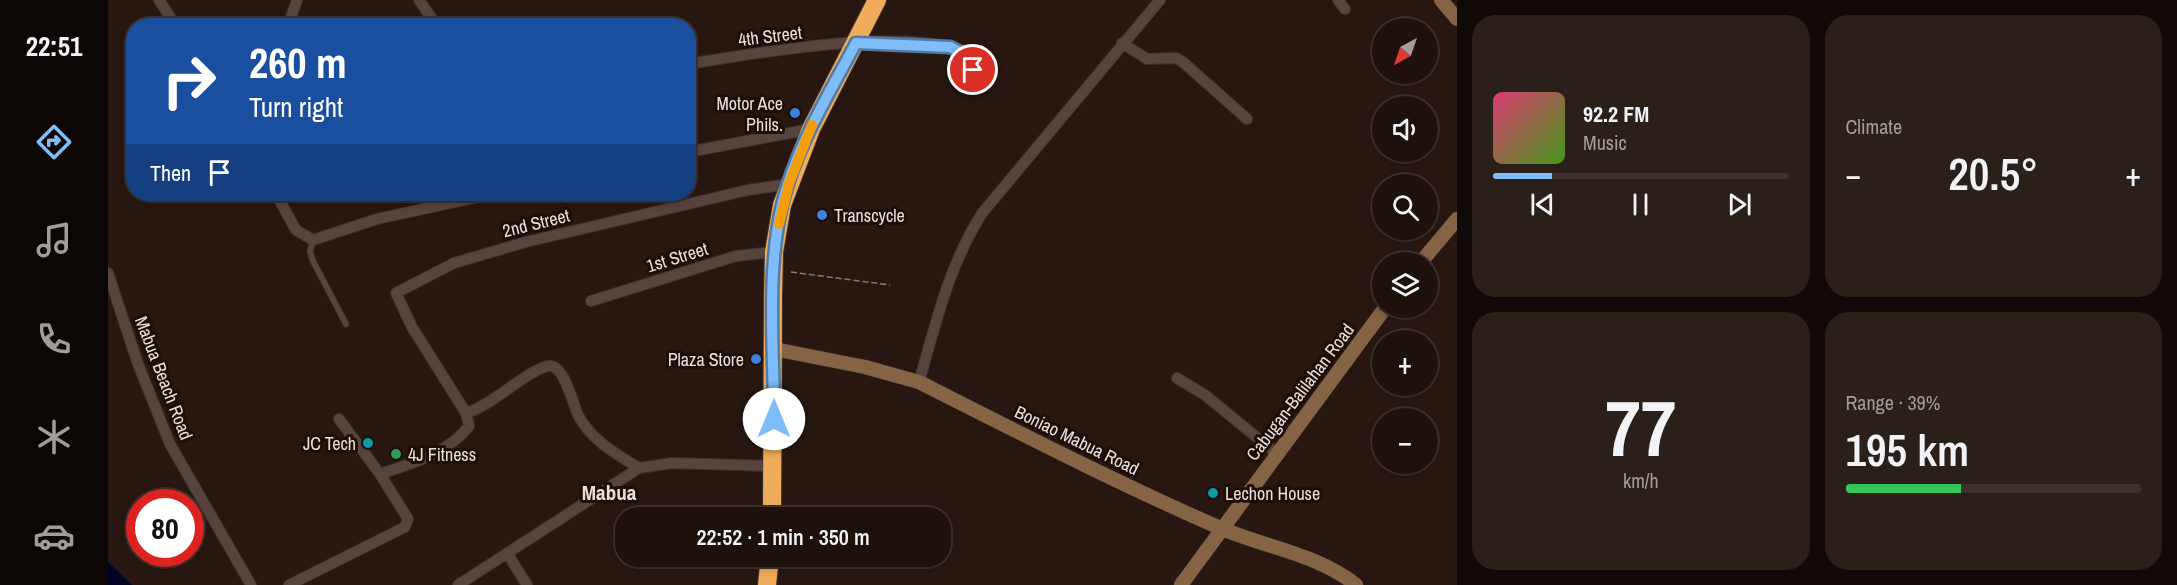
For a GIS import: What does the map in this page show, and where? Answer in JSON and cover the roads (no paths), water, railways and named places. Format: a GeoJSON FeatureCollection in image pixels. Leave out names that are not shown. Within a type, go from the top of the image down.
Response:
{"type":"FeatureCollection","features":[{"type":"Feature","properties":{"kind":"highway"},"geometry":{"type":"LineString","coordinates":[[772,507],[774,252],[782,205],[811,129],[878,0]]}},
{"type":"Feature","properties":{"kind":"highway"},"geometry":{"type":"LineString","coordinates":[[767,585],[769,567]]}},
{"type":"Feature","properties":{"kind":"street"},"geometry":{"type":"LineString","coordinates":[[159,0],[171,18]]}},
{"type":"Feature","properties":{"kind":"street"},"geometry":{"type":"LineString","coordinates":[[291,18],[297,0]]}},
{"type":"Feature","properties":{"kind":"street"},"geometry":{"type":"LineString","coordinates":[[418,0],[431,18]]}},
{"type":"Feature","properties":{"kind":"street"},"geometry":{"type":"LineString","coordinates":[[919,382],[954,263],[964,239],[982,212],[1160,0]]}},
{"type":"Feature","properties":{"kind":"street"},"geometry":{"type":"LineString","coordinates":[[1338,0],[1345,9]]}},
{"type":"Feature","properties":{"kind":"street"},"geometry":{"type":"LineString","coordinates":[[1441,0],[1457,19]]}},
{"type":"Feature","properties":{"kind":"street","name":"4th Street"},"geometry":{"type":"LineString","coordinates":[[696,63],[856,43],[950,47],[962,53],[967,64],[982,77]]}},
{"type":"Feature","properties":{"kind":"street"},"geometry":{"type":"LineString","coordinates":[[1122,43],[1147,59],[1176,58],[1183,62],[1247,119]]}},
{"type":"Feature","properties":{"kind":"street"},"geometry":{"type":"LineString","coordinates":[[696,151],[811,129]]}},
{"type":"Feature","properties":{"kind":"street","name":"2nd Street"},"geometry":{"type":"LineString","coordinates":[[466,413],[412,327],[396,293],[434,272],[526,242],[737,192],[789,184]]}},
{"type":"Feature","properties":{"kind":"street"},"geometry":{"type":"LineString","coordinates":[[280,201],[296,230],[313,240],[377,219],[460,201]]}},
{"type":"Feature","properties":{"kind":"street"},"geometry":{"type":"LineString","coordinates":[[1429,252],[1457,219]]}},
{"type":"Feature","properties":{"kind":"street","name":"1st Street"},"geometry":{"type":"LineString","coordinates":[[591,301],[736,256],[774,252]]}},
{"type":"Feature","properties":{"kind":"street","name":"Mabua Beach Road"},"geometry":{"type":"LineString","coordinates":[[108,273],[138,364],[170,444],[251,585]]}},
{"type":"Feature","properties":{"kind":"street","name":"Cabugan-Balilahan Road"},"geometry":{"type":"LineString","coordinates":[[1181,585],[1220,528],[1377,318]]}},
{"type":"Feature","properties":{"kind":"street","name":"Boniao Mabua Road"},"geometry":{"type":"LineString","coordinates":[[774,349],[865,367],[919,382],[1042,444],[1220,528],[1323,565],[1342,573],[1356,585]]}},
{"type":"Feature","properties":{"kind":"street"},"geometry":{"type":"LineString","coordinates":[[380,474],[416,462],[461,436],[469,426],[466,413],[483,406],[537,371],[549,366],[555,367],[562,373],[573,404],[591,434],[639,468]]}},
{"type":"Feature","properties":{"kind":"street"},"geometry":{"type":"LineString","coordinates":[[1178,378],[1205,395],[1276,453]]}},
{"type":"Feature","properties":{"kind":"street"},"geometry":{"type":"LineString","coordinates":[[289,585],[407,525],[408,519],[402,507],[339,419]]}},
{"type":"Feature","properties":{"kind":"street"},"geometry":{"type":"LineString","coordinates":[[458,585],[639,468],[672,463],[773,466]]}},
{"type":"Feature","properties":{"kind":"street"},"geometry":{"type":"LineString","coordinates":[[507,553],[527,585]]}},
{"type":"Feature","properties":{"kind":"lane"},"geometry":{"type":"LineString","coordinates":[[313,240],[310,251],[313,261],[346,324]]}},
{"type":"Feature","properties":{"kind":"water"},"geometry":{"type":"Polygon","coordinates":[[[108,562],[132,585],[108,585],[108,562]]]}},
{"type":"Feature","properties":{"kind":"place","name":"Motor Ace Phils."},"geometry":{"type":"Point","coordinates":[795,113]}},
{"type":"Feature","properties":{"kind":"place","name":"Transcycle"},"geometry":{"type":"Point","coordinates":[822,215]}},
{"type":"Feature","properties":{"kind":"place","name":"Plaza Store"},"geometry":{"type":"Point","coordinates":[756,359]}},
{"type":"Feature","properties":{"kind":"place","name":"JC Tech"},"geometry":{"type":"Point","coordinates":[368,443]}},
{"type":"Feature","properties":{"kind":"place","name":"4J Fitness"},"geometry":{"type":"Point","coordinates":[396,454]}},
{"type":"Feature","properties":{"kind":"place","name":"Lechon House"},"geometry":{"type":"Point","coordinates":[1213,493]}},
{"type":"Feature","properties":{"kind":"district","name":"Mabua"},"geometry":{"type":"Point","coordinates":[609,492]}}]}
